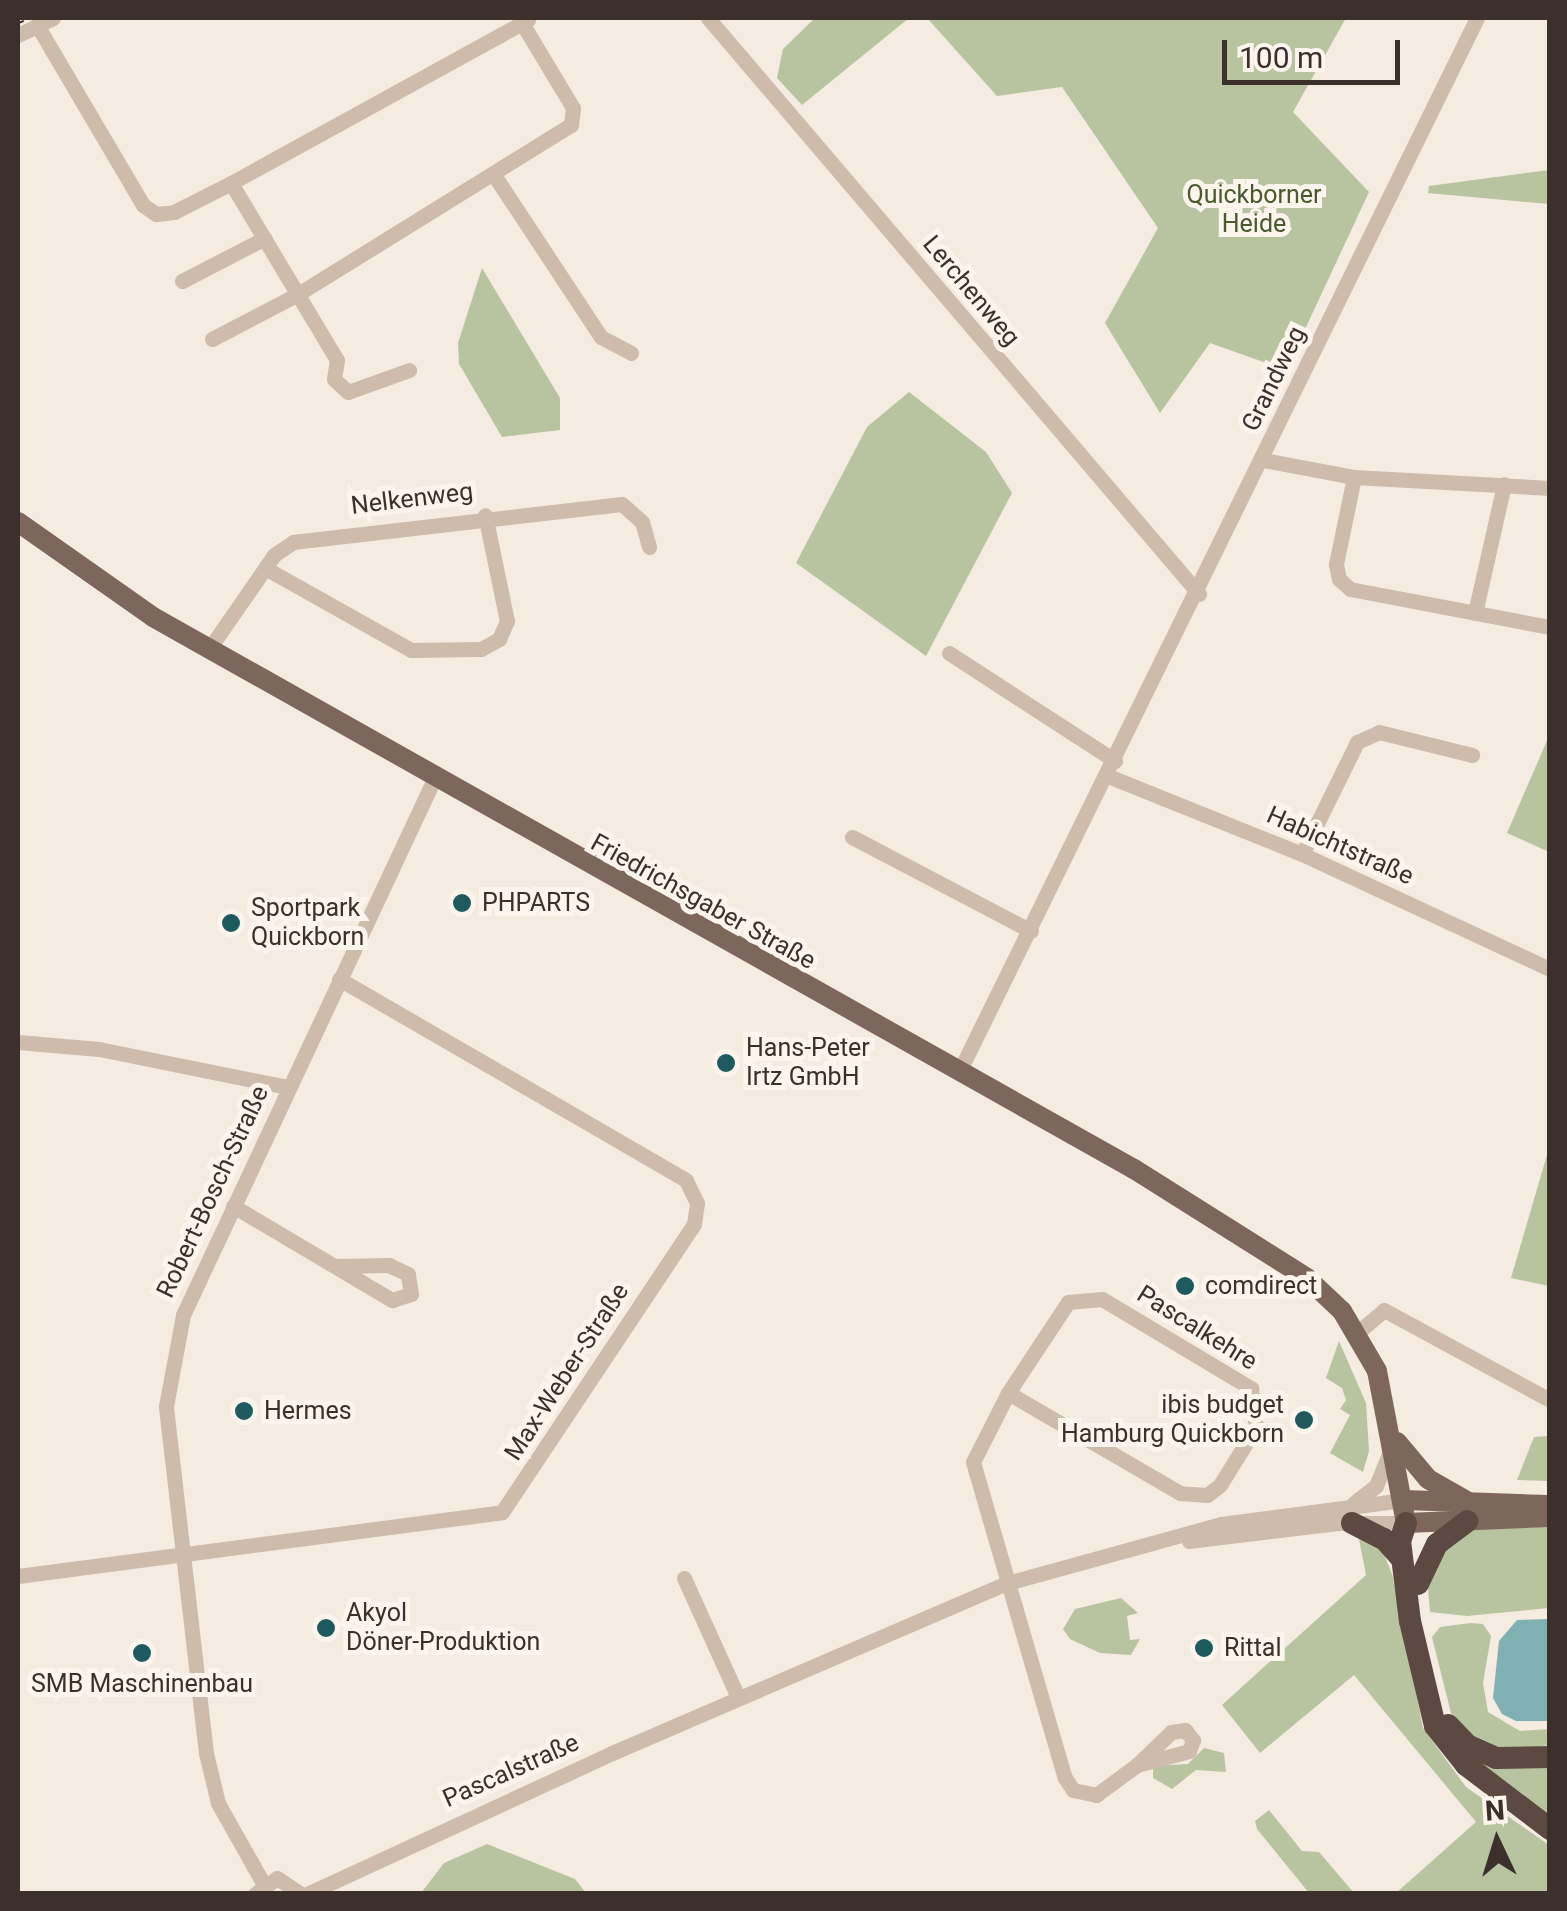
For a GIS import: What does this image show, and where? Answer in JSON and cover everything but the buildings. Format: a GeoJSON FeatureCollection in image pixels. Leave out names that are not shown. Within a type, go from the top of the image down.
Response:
{"type":"FeatureCollection","features":[{"type":"Feature","properties":{"kind":"highway"},"geometry":{"type":"LineString","coordinates":[[1418,1584],[1437,1544],[1467,1511]]}},
{"type":"Feature","properties":{"kind":"highway"},"geometry":{"type":"LineString","coordinates":[[1405,1512],[1401,1558],[1416,1663],[1436,1726],[1456,1756],[1550,1829]]}},
{"type":"Feature","properties":{"kind":"highway"},"geometry":{"type":"LineString","coordinates":[[1405,1512],[1429,1681],[1448,1725],[1467,1745],[1496,1758],[1550,1756]]}},
{"type":"Feature","properties":{"kind":"highway"},"geometry":{"type":"LineString","coordinates":[[1353,1513],[1401,1558]]}},
{"type":"Feature","properties":{"kind":"main road","name":"Friedrichsgaber Straße"},"geometry":{"type":"LineString","coordinates":[[18,522],[67,561],[210,649],[1228,1225],[1307,1278],[1358,1332],[1384,1388],[1405,1512],[1550,1505]]}},
{"type":"Feature","properties":{"kind":"main road","name":"Friedrichsgaber Straße"},"geometry":{"type":"LineString","coordinates":[[1394,1438],[1428,1478],[1467,1511],[1550,1517]]}},
{"type":"Feature","properties":{"kind":"street","name":"Lerchenweg"},"geometry":{"type":"LineString","coordinates":[[708,18],[1199,594]]}},
{"type":"Feature","properties":{"kind":"street","name":"Grandweg"},"geometry":{"type":"LineString","coordinates":[[959,1072],[1199,594],[1477,18]]}},
{"type":"Feature","properties":{"kind":"street"},"geometry":{"type":"LineString","coordinates":[[18,35],[45,21],[143,205],[156,214],[174,212],[231,183],[527,20],[573,108],[571,125],[298,294],[212,339]]}},
{"type":"Feature","properties":{"kind":"street"},"geometry":{"type":"LineString","coordinates":[[494,174],[601,337],[630,353]]}},
{"type":"Feature","properties":{"kind":"street"},"geometry":{"type":"LineString","coordinates":[[231,183],[337,360],[334,379],[348,392],[409,370]]}},
{"type":"Feature","properties":{"kind":"street"},"geometry":{"type":"LineString","coordinates":[[182,281],[265,238]]}},
{"type":"Feature","properties":{"kind":"street"},"geometry":{"type":"LineString","coordinates":[[1262,460],[1354,477],[1550,488]]}},
{"type":"Feature","properties":{"kind":"street"},"geometry":{"type":"LineString","coordinates":[[1354,477],[1338,579],[1350,588],[1550,627]]}},
{"type":"Feature","properties":{"kind":"street"},"geometry":{"type":"LineString","coordinates":[[1475,614],[1504,484]]}},
{"type":"Feature","properties":{"kind":"street","name":"Nelkenweg"},"geometry":{"type":"LineString","coordinates":[[210,649],[265,568],[293,542],[485,515],[622,504],[642,522],[649,548]]}},
{"type":"Feature","properties":{"kind":"street"},"geometry":{"type":"LineString","coordinates":[[265,568],[411,650],[481,648],[498,640],[507,622],[485,515]]}},
{"type":"Feature","properties":{"kind":"street"},"geometry":{"type":"LineString","coordinates":[[949,652],[1111,768]]}},
{"type":"Feature","properties":{"kind":"street"},"geometry":{"type":"LineString","coordinates":[[1302,854],[1357,742],[1379,732],[1472,755]]}},
{"type":"Feature","properties":{"kind":"street","name":"Habichtstraße"},"geometry":{"type":"LineString","coordinates":[[1111,768],[1550,969]]}},
{"type":"Feature","properties":{"kind":"street","name":"Robert-Bosch-Straße"},"geometry":{"type":"LineString","coordinates":[[259,1888],[218,1802],[210,1770],[166,1406],[183,1315],[435,777]]}},
{"type":"Feature","properties":{"kind":"street"},"geometry":{"type":"LineString","coordinates":[[852,837],[1031,931]]}},
{"type":"Feature","properties":{"kind":"street","name":"Max-Weber-Straße"},"geometry":{"type":"LineString","coordinates":[[18,1576],[502,1512],[694,1224],[696,1203],[686,1180],[339,980]]}},
{"type":"Feature","properties":{"kind":"street"},"geometry":{"type":"LineString","coordinates":[[18,1042],[99,1049],[288,1087]]}},
{"type":"Feature","properties":{"kind":"street"},"geometry":{"type":"LineString","coordinates":[[233,1206],[336,1266]]}},
{"type":"Feature","properties":{"kind":"street","name":"Pascalkehre"},"geometry":{"type":"LineString","coordinates":[[1102,1299],[1251,1388],[1258,1406],[1256,1427],[1220,1486],[1197,1496],[1008,1393],[1068,1302],[1102,1299]]}},
{"type":"Feature","properties":{"kind":"street"},"geometry":{"type":"LineString","coordinates":[[1358,1332],[1384,1310],[1550,1400]]}},
{"type":"Feature","properties":{"kind":"street"},"geometry":{"type":"LineString","coordinates":[[1008,1393],[973,1462],[1073,1790],[1104,1792],[1137,1765]]}},
{"type":"Feature","properties":{"kind":"street"},"geometry":{"type":"LineString","coordinates":[[1353,1513],[1376,1486],[1394,1438]]}},
{"type":"Feature","properties":{"kind":"street","name":"Pascalstraße"},"geometry":{"type":"LineString","coordinates":[[259,1888],[277,1878],[304,1894],[738,1698],[1008,1584],[1155,1540],[1353,1513],[1405,1512]]}},
{"type":"Feature","properties":{"kind":"street"},"geometry":{"type":"LineString","coordinates":[[684,1578],[738,1698]]}},
{"type":"Feature","properties":{"kind":"green space"},"geometry":{"type":"Polygon","coordinates":[[[815,18],[909,18],[802,105],[777,78],[783,49],[815,18]]]}},
{"type":"Feature","properties":{"kind":"green space","name":"Quickborner Heide"},"geometry":{"type":"Polygon","coordinates":[[[927,18],[1346,18],[1293,112],[1369,192],[1286,370],[1210,343],[1160,413],[1105,323],[1158,228],[1062,87],[997,96],[927,18]]]}},
{"type":"Feature","properties":{"kind":"green space"},"geometry":{"type":"Polygon","coordinates":[[[1549,170],[1549,204],[1428,193],[1429,186],[1549,170]]]}},
{"type":"Feature","properties":{"kind":"green space"},"geometry":{"type":"Polygon","coordinates":[[[482,268],[560,398],[560,430],[502,437],[459,364],[458,343],[482,268]]]}},
{"type":"Feature","properties":{"kind":"green space"},"geometry":{"type":"Polygon","coordinates":[[[909,392],[986,452],[1012,493],[926,656],[796,563],[867,427],[909,392]]]}},
{"type":"Feature","properties":{"kind":"green space"},"geometry":{"type":"Polygon","coordinates":[[[1549,736],[1550,852],[1507,833],[1549,736]]]}},
{"type":"Feature","properties":{"kind":"green space"},"geometry":{"type":"Polygon","coordinates":[[[1549,1148],[1549,1286],[1511,1278],[1549,1148]]]}},
{"type":"Feature","properties":{"kind":"green space"},"geometry":{"type":"Polygon","coordinates":[[[1339,1341],[1366,1403],[1369,1451],[1363,1472],[1330,1453],[1350,1415],[1340,1409],[1346,1400],[1342,1388],[1326,1378],[1339,1341]]]}},
{"type":"Feature","properties":{"kind":"green space"},"geometry":{"type":"Polygon","coordinates":[[[1549,1436],[1549,1481],[1517,1480],[1534,1437],[1549,1436]]]}},
{"type":"Feature","properties":{"kind":"green space"},"geometry":{"type":"Polygon","coordinates":[[[1549,1521],[1549,1608],[1467,1616],[1430,1612],[1428,1588],[1450,1540],[1484,1525],[1549,1521]]]}},
{"type":"Feature","properties":{"kind":"green space"},"geometry":{"type":"Polygon","coordinates":[[[1358,1534],[1381,1547],[1392,1574],[1423,1728],[1466,1787],[1549,1845],[1549,1893],[1396,1893],[1476,1822],[1354,1675],[1260,1753],[1222,1705],[1366,1575],[1358,1534]]]}},
{"type":"Feature","properties":{"kind":"green space"},"geometry":{"type":"Polygon","coordinates":[[[1121,1598],[1138,1613],[1127,1616],[1130,1640],[1140,1639],[1131,1655],[1100,1653],[1070,1639],[1063,1629],[1075,1609],[1121,1598]]]}},
{"type":"Feature","properties":{"kind":"green space"},"geometry":{"type":"Polygon","coordinates":[[[1483,1624],[1491,1636],[1483,1683],[1488,1712],[1520,1731],[1549,1729],[1549,1745],[1508,1751],[1475,1740],[1452,1717],[1432,1637],[1440,1627],[1483,1624]]]}},
{"type":"Feature","properties":{"kind":"green space"},"geometry":{"type":"Polygon","coordinates":[[[1204,1748],[1224,1753],[1226,1772],[1196,1770],[1172,1789],[1153,1778],[1153,1766],[1188,1764],[1204,1748]]]}},
{"type":"Feature","properties":{"kind":"green space"},"geometry":{"type":"Polygon","coordinates":[[[1469,1753],[1497,1767],[1549,1764],[1549,1820],[1469,1753]]]}},
{"type":"Feature","properties":{"kind":"green space"},"geometry":{"type":"Polygon","coordinates":[[[1269,1810],[1302,1851],[1319,1852],[1354,1893],[1309,1893],[1257,1829],[1255,1821],[1269,1810]]]}},
{"type":"Feature","properties":{"kind":"green space"},"geometry":{"type":"Polygon","coordinates":[[[487,1844],[575,1879],[586,1893],[421,1893],[444,1863],[487,1844]]]}},
{"type":"Feature","properties":{"kind":"water"},"geometry":{"type":"Polygon","coordinates":[[[1549,1619],[1549,1721],[1516,1721],[1502,1714],[1493,1698],[1499,1641],[1517,1620],[1549,1619]]]}},
{"type":"Feature","properties":{"kind":"railway"},"geometry":{"type":"LineString","coordinates":[[18,20],[23,18]]}},
{"type":"Feature","properties":{"kind":"place","name":"PHPARTS"},"geometry":{"type":"Point","coordinates":[462,903]}},
{"type":"Feature","properties":{"kind":"place","name":"Sportpark Quickborn"},"geometry":{"type":"Point","coordinates":[231,923]}},
{"type":"Feature","properties":{"kind":"place","name":"Hans-Peter Irtz GmbH"},"geometry":{"type":"Point","coordinates":[726,1063]}},
{"type":"Feature","properties":{"kind":"place","name":"comdirect"},"geometry":{"type":"Point","coordinates":[1185,1286]}},
{"type":"Feature","properties":{"kind":"place","name":"Hermes"},"geometry":{"type":"Point","coordinates":[244,1411]}},
{"type":"Feature","properties":{"kind":"place","name":"ibis budget Hamburg Quickborn"},"geometry":{"type":"Point","coordinates":[1304,1420]}},
{"type":"Feature","properties":{"kind":"place","name":"Akyol Döner-Produktion"},"geometry":{"type":"Point","coordinates":[326,1628]}},
{"type":"Feature","properties":{"kind":"place","name":"Rittal"},"geometry":{"type":"Point","coordinates":[1204,1648]}},
{"type":"Feature","properties":{"kind":"place","name":"SMB Maschinenbau"},"geometry":{"type":"Point","coordinates":[142,1653]}}]}
